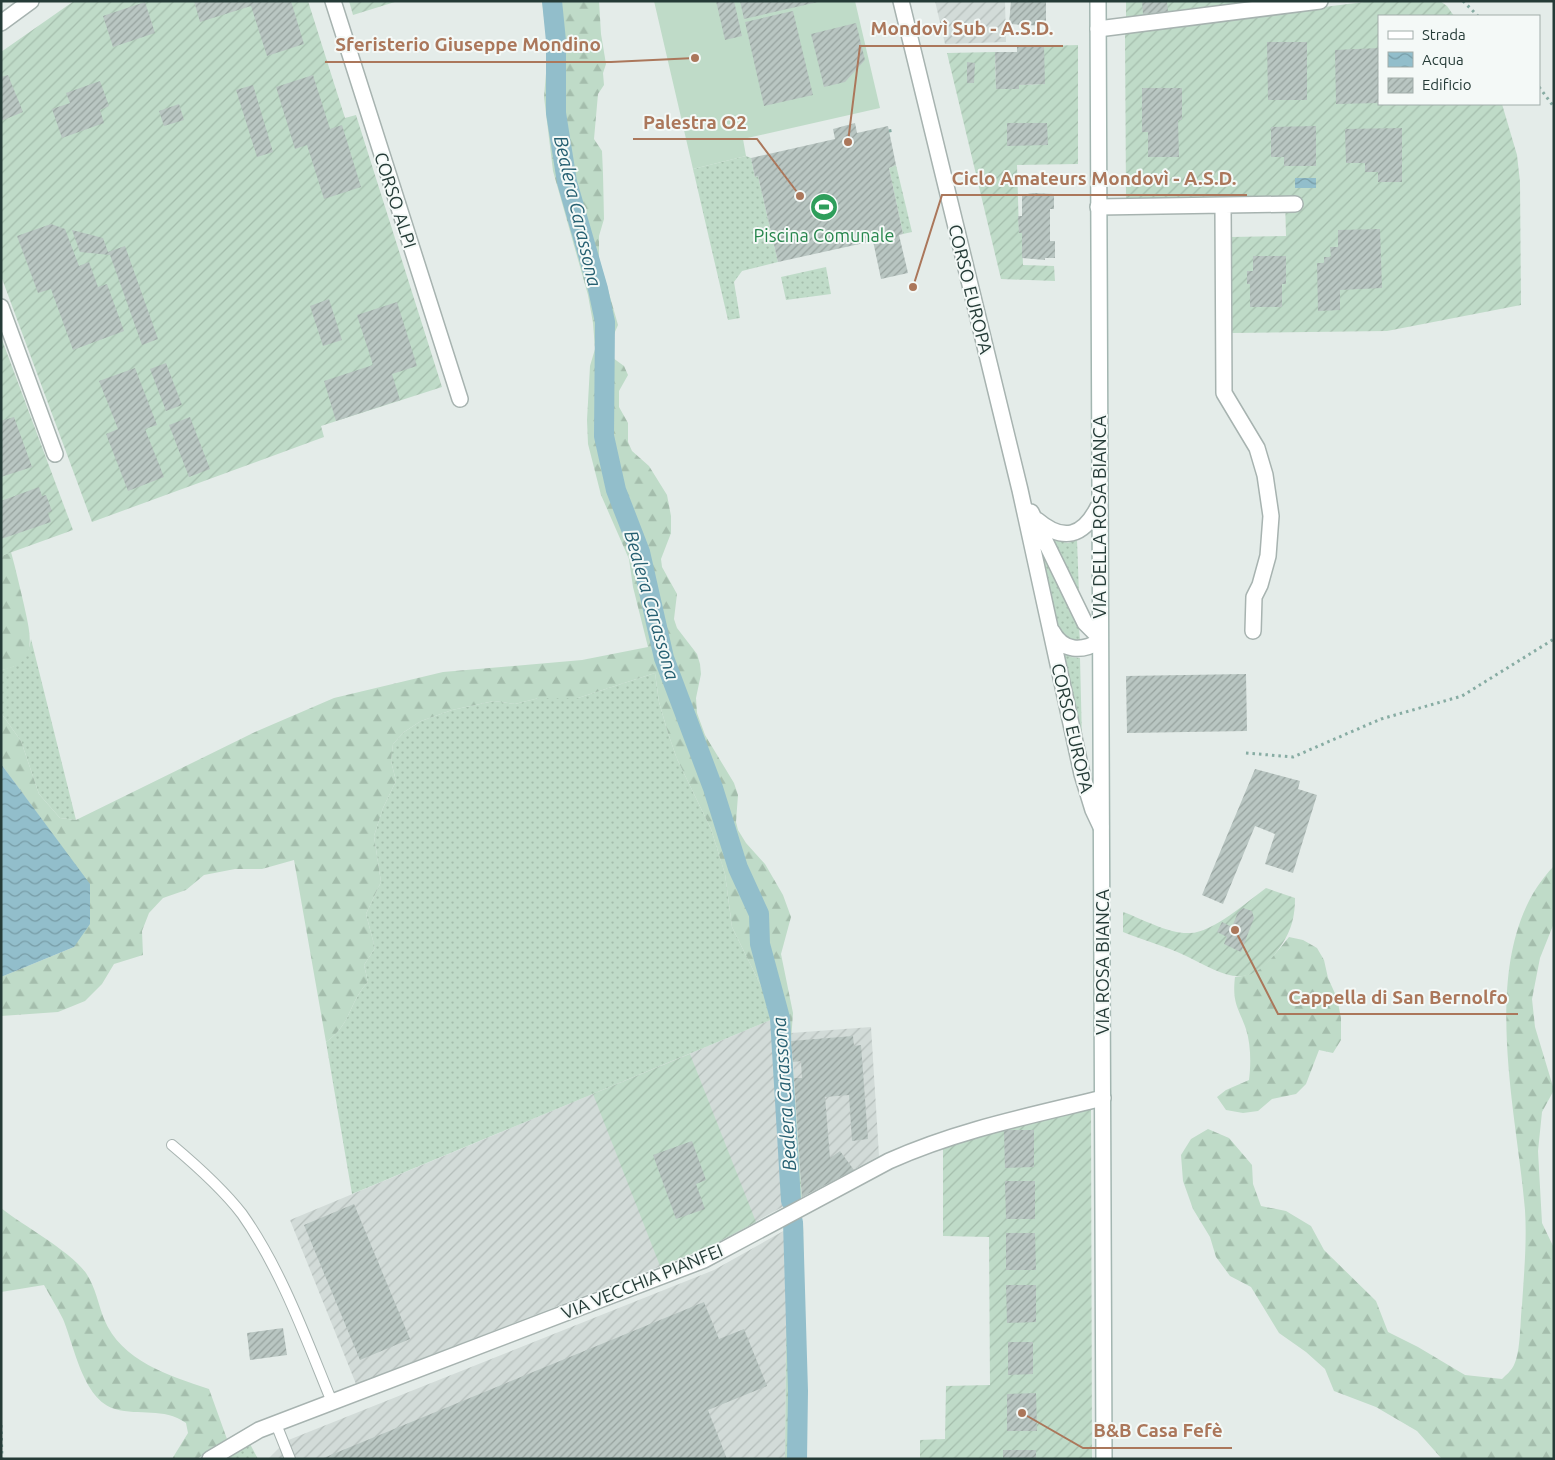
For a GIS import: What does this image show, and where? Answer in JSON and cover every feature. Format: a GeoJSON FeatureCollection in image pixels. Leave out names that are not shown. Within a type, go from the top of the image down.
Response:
{"type":"FeatureCollection","features":[{"type":"Feature","properties":{"kind":"street"},"geometry":{"type":"LineString","coordinates":[[1,23],[32,1]]}},
{"type":"Feature","properties":{"kind":"street","name":"CORSO ALPI"},"geometry":{"type":"LineString","coordinates":[[333,1],[460,399]]}},
{"type":"Feature","properties":{"kind":"street","name":"CORSO EUROPA"},"geometry":{"type":"LineString","coordinates":[[901,1],[1020,490],[1087,794],[1101,827]]}},
{"type":"Feature","properties":{"kind":"street","name":"VIA DELLA ROSA BIANCA"},"geometry":{"type":"LineString","coordinates":[[1098,1],[1098,507],[1101,827]]}},
{"type":"Feature","properties":{"kind":"street"},"geometry":{"type":"LineString","coordinates":[[1098,29],[1320,1]]}},
{"type":"Feature","properties":{"kind":"street"},"geometry":{"type":"LineString","coordinates":[[1098,207],[1295,204]]}},
{"type":"Feature","properties":{"kind":"street"},"geometry":{"type":"LineString","coordinates":[[1223,206],[1224,392],[1250,434],[1262,462],[1271,516],[1268,556],[1260,585],[1254,597],[1253,631]]}},
{"type":"Feature","properties":{"kind":"street"},"geometry":{"type":"LineString","coordinates":[[1,307],[56,454]]}},
{"type":"Feature","properties":{"kind":"street","name":"CORSO EUROPA"},"geometry":{"type":"LineString","coordinates":[[1020,490],[1085,623],[1100,640],[1091,647],[1074,649],[1060,643],[1050,628]]}},
{"type":"Feature","properties":{"kind":"street","name":"CORSO EUROPA"},"geometry":{"type":"LineString","coordinates":[[1035,519],[1048,530],[1060,534],[1071,533],[1089,524],[1098,507]]}},
{"type":"Feature","properties":{"kind":"street","name":"VIA ROSA BIANCA"},"geometry":{"type":"LineString","coordinates":[[1101,827],[1104,1459]]}},
{"type":"Feature","properties":{"kind":"street","name":"VIA VECCHIA PIANFEI"},"geometry":{"type":"LineString","coordinates":[[210,1459],[244,1438],[276,1424],[704,1260],[889,1161],[920,1147],[952,1135],[1103,1098]]}},
{"type":"Feature","properties":{"kind":"lane"},"geometry":{"type":"LineString","coordinates":[[172,1145],[209,1177],[241,1214],[263,1248],[290,1301],[332,1402]]}},
{"type":"Feature","properties":{"kind":"lane"},"geometry":{"type":"LineString","coordinates":[[276,1424],[290,1459]]}},
{"type":"Feature","properties":{"kind":"path"},"geometry":{"type":"LineString","coordinates":[[1463,1],[1477,15]]}},
{"type":"Feature","properties":{"kind":"path"},"geometry":{"type":"LineString","coordinates":[[1540,88],[1554,107]]}},
{"type":"Feature","properties":{"kind":"path"},"geometry":{"type":"LineString","coordinates":[[889,131],[894,130]]}},
{"type":"Feature","properties":{"kind":"path"},"geometry":{"type":"LineString","coordinates":[[1246,753],[1293,757],[1381,719],[1462,696],[1554,639]]}},
{"type":"Feature","properties":{"kind":"path"},"geometry":{"type":"LineString","coordinates":[[1,1425],[2,1459]]}},
{"type":"Feature","properties":{"kind":"shaded area"},"geometry":{"type":"Polygon","coordinates":[[[935,1],[1005,1],[1006,42],[945,44],[935,1]]]}},
{"type":"Feature","properties":{"kind":"shaded area"},"geometry":{"type":"Polygon","coordinates":[[[773,1019],[786,1205],[705,1249],[356,1384],[290,1220],[773,1019]]]}},
{"type":"Feature","properties":{"kind":"shaded area"},"geometry":{"type":"Polygon","coordinates":[[[871,1027],[879,1156],[802,1197],[791,1033],[871,1027]]]}},
{"type":"Feature","properties":{"kind":"shaded area"},"geometry":{"type":"Polygon","coordinates":[[[787,1229],[785,1459],[268,1459],[286,1441],[714,1270],[787,1229]]]}},
{"type":"Feature","properties":{"kind":"green space"},"geometry":{"type":"Polygon","coordinates":[[[74,1],[308,1],[345,118],[356,115],[442,387],[321,426],[324,437],[92,522],[1,276],[1,52],[74,1]]]}},
{"type":"Feature","properties":{"kind":"green space"},"geometry":{"type":"Polygon","coordinates":[[[349,1],[398,1],[353,15],[349,1]]]}},
{"type":"Feature","properties":{"kind":"green space"},"geometry":{"type":"Polygon","coordinates":[[[542,1],[599,1],[601,34],[606,64],[603,73],[604,85],[598,94],[594,139],[602,151],[603,174],[604,219],[599,236],[599,258],[618,325],[611,341],[613,358],[624,366],[628,375],[619,391],[619,407],[628,423],[628,442],[632,451],[649,466],[667,495],[671,516],[671,533],[661,559],[662,567],[677,594],[674,619],[677,628],[697,654],[700,664],[701,674],[696,698],[697,713],[705,735],[734,783],[738,795],[736,822],[738,830],[746,843],[765,864],[783,895],[791,917],[781,954],[793,1013],[791,1041],[802,1197],[786,1205],[773,1019],[762,988],[732,927],[725,874],[711,829],[677,759],[659,702],[655,673],[578,698],[539,698],[515,704],[494,701],[452,710],[421,721],[404,732],[393,744],[391,761],[396,781],[383,808],[374,836],[381,882],[366,914],[375,948],[364,965],[368,982],[341,1028],[326,1042],[294,860],[262,869],[235,869],[204,875],[186,890],[163,898],[149,913],[142,931],[143,955],[114,964],[102,984],[85,1001],[58,1012],[1,1016],[1,977],[74,947],[89,884],[1,764],[1,713],[21,741],[39,794],[60,818],[76,820],[255,732],[334,698],[443,672],[582,660],[648,647],[633,587],[629,559],[601,495],[588,444],[587,420],[590,366],[595,349],[593,323],[588,295],[553,171],[544,97],[548,49],[542,1]]]}},
{"type":"Feature","properties":{"kind":"green space"},"geometry":{"type":"Polygon","coordinates":[[[654,1],[855,1],[880,108],[743,139],[746,156],[693,169],[654,1]]]}},
{"type":"Feature","properties":{"kind":"green space"},"geometry":{"type":"Polygon","coordinates":[[[1126,1],[1268,1],[1126,19],[1126,1]]]}},
{"type":"Feature","properties":{"kind":"green space"},"geometry":{"type":"Polygon","coordinates":[[[1372,1],[1440,1],[1447,6],[1453,15],[1378,15],[1378,105],[1502,105],[1517,155],[1520,182],[1521,305],[1387,331],[1232,333],[1231,237],[1286,236],[1285,198],[1126,199],[1125,32],[1372,1]]]}},
{"type":"Feature","properties":{"kind":"green space"},"geometry":{"type":"Polygon","coordinates":[[[1078,45],[1078,164],[1017,165],[1019,233],[1022,233],[1023,265],[1054,266],[1055,281],[1001,279],[947,53],[995,52],[996,89],[1018,89],[1019,85],[1044,84],[1044,46],[1078,45]]]}},
{"type":"Feature","properties":{"kind":"green space"},"geometry":{"type":"Polygon","coordinates":[[[746,156],[751,158],[755,177],[758,176],[778,262],[742,271],[734,282],[740,318],[728,320],[693,169],[746,156]]]}},
{"type":"Feature","properties":{"kind":"green space"},"geometry":{"type":"Polygon","coordinates":[[[896,165],[912,232],[903,234],[889,168],[896,165]]]}},
{"type":"Feature","properties":{"kind":"green space"},"geometry":{"type":"Polygon","coordinates":[[[826,267],[831,294],[786,300],[781,277],[826,267]]]}},
{"type":"Feature","properties":{"kind":"green space"},"geometry":{"type":"Polygon","coordinates":[[[1,337],[73,530],[1,556],[1,337]]]}},
{"type":"Feature","properties":{"kind":"green space"},"geometry":{"type":"Polygon","coordinates":[[[1035,533],[1079,628],[1080,640],[1070,640],[1057,630],[1035,533]]]}},
{"type":"Feature","properties":{"kind":"green space"},"geometry":{"type":"Polygon","coordinates":[[[1054,540],[1068,543],[1077,540],[1079,594],[1054,540]]]}},
{"type":"Feature","properties":{"kind":"green space"},"geometry":{"type":"Polygon","coordinates":[[[11,552],[30,637],[27,655],[22,662],[1,670],[1,556],[11,552]]]}},
{"type":"Feature","properties":{"kind":"green space"},"geometry":{"type":"Polygon","coordinates":[[[31,639],[76,820],[60,818],[39,794],[21,741],[1,713],[1,670],[8,669],[22,660],[28,651],[31,639]]]}},
{"type":"Feature","properties":{"kind":"green space"},"geometry":{"type":"Polygon","coordinates":[[[1063,652],[1071,657],[1080,658],[1082,740],[1063,652]]]}},
{"type":"Feature","properties":{"kind":"green space"},"geometry":{"type":"Polygon","coordinates":[[[655,673],[659,702],[677,759],[711,829],[725,874],[732,927],[762,988],[773,1019],[352,1194],[326,1042],[341,1028],[368,982],[364,965],[375,948],[366,914],[381,882],[374,836],[383,808],[396,781],[391,761],[393,744],[404,732],[421,721],[452,710],[494,701],[515,704],[539,698],[578,698],[655,673]]]}},
{"type":"Feature","properties":{"kind":"green space"},"geometry":{"type":"Polygon","coordinates":[[[1554,866],[1554,923],[1540,958],[1532,999],[1535,1027],[1554,1090],[1542,1112],[1538,1151],[1542,1223],[1554,1248],[1554,1459],[1442,1459],[1417,1431],[1376,1407],[1334,1391],[1325,1369],[1306,1352],[1279,1333],[1251,1287],[1230,1276],[1216,1257],[1210,1237],[1193,1209],[1183,1181],[1181,1155],[1191,1139],[1208,1129],[1229,1138],[1252,1165],[1253,1184],[1261,1206],[1286,1211],[1311,1226],[1324,1250],[1376,1301],[1388,1332],[1418,1347],[1465,1375],[1502,1379],[1513,1367],[1518,1352],[1526,1234],[1506,1031],[1508,984],[1515,940],[1529,900],[1554,866]]]}},
{"type":"Feature","properties":{"kind":"green space"},"geometry":{"type":"Polygon","coordinates":[[[1266,888],[1295,898],[1294,914],[1290,928],[1280,947],[1264,966],[1253,973],[1243,976],[1232,976],[1209,968],[1177,952],[1123,932],[1123,912],[1173,931],[1182,933],[1199,932],[1230,915],[1266,888]]]}},
{"type":"Feature","properties":{"kind":"green space"},"geometry":{"type":"Polygon","coordinates":[[[1289,937],[1303,940],[1317,948],[1324,960],[1328,978],[1337,998],[1341,1018],[1341,1040],[1333,1053],[1319,1050],[1306,1084],[1296,1094],[1272,1099],[1258,1111],[1243,1113],[1226,1110],[1217,1097],[1226,1090],[1249,1080],[1250,1068],[1248,1035],[1235,999],[1235,977],[1253,973],[1260,968],[1289,937]]]}},
{"type":"Feature","properties":{"kind":"green space"},"geometry":{"type":"Polygon","coordinates":[[[690,1054],[756,1222],[705,1249],[660,1266],[593,1094],[690,1054]]]}},
{"type":"Feature","properties":{"kind":"green space"},"geometry":{"type":"Polygon","coordinates":[[[1091,1109],[1092,1459],[920,1459],[920,1440],[945,1439],[946,1386],[990,1385],[989,1237],[943,1236],[943,1146],[967,1138],[1091,1109]]]}},
{"type":"Feature","properties":{"kind":"green space"},"geometry":{"type":"Polygon","coordinates":[[[1,1208],[58,1247],[86,1273],[92,1284],[104,1319],[112,1334],[122,1346],[148,1365],[209,1389],[227,1439],[197,1459],[172,1459],[188,1433],[186,1423],[160,1413],[115,1409],[104,1404],[95,1395],[81,1370],[63,1319],[44,1285],[1,1292],[1,1208]]]}},
{"type":"Feature","properties":{"kind":"green space"},"geometry":{"type":"Polygon","coordinates":[[[803,1221],[806,1459],[785,1459],[787,1229],[803,1221]]]}},
{"type":"Feature","properties":{"kind":"green space"},"geometry":{"type":"Polygon","coordinates":[[[250,1444],[258,1459],[221,1459],[250,1444]]]}},
{"type":"Feature","properties":{"kind":"water"},"geometry":{"type":"Polygon","coordinates":[[[1295,178],[1316,178],[1316,188],[1295,188],[1295,178]]]}},
{"type":"Feature","properties":{"kind":"water"},"geometry":{"type":"Polygon","coordinates":[[[1,764],[90,884],[90,924],[74,947],[1,977],[1,764]]]}},
{"type":"Feature","properties":{"kind":"building"},"geometry":{"type":"Polygon","coordinates":[[[194,1],[291,1],[304,44],[267,56],[251,6],[200,22],[194,1]]]}},
{"type":"Feature","properties":{"kind":"building"},"geometry":{"type":"Polygon","coordinates":[[[716,1],[734,1],[742,36],[725,40],[716,1]]]}},
{"type":"Feature","properties":{"kind":"building"},"geometry":{"type":"Polygon","coordinates":[[[740,1],[818,1],[818,2],[744,19],[740,1]]]}},
{"type":"Feature","properties":{"kind":"building"},"geometry":{"type":"Polygon","coordinates":[[[1011,1],[1046,1],[1046,26],[1009,24],[1011,1]]]}},
{"type":"Feature","properties":{"kind":"building"},"geometry":{"type":"Polygon","coordinates":[[[1142,1],[1167,1],[1168,12],[1143,14],[1142,1]]]}},
{"type":"Feature","properties":{"kind":"building"},"geometry":{"type":"Polygon","coordinates":[[[145,2],[155,33],[113,47],[103,16],[145,2]]]}},
{"type":"Feature","properties":{"kind":"building"},"geometry":{"type":"Polygon","coordinates":[[[793,11],[813,95],[764,106],[745,22],[793,11]]]}},
{"type":"Feature","properties":{"kind":"building"},"geometry":{"type":"Polygon","coordinates":[[[856,23],[865,60],[845,82],[824,87],[811,34],[856,23]]]}},
{"type":"Feature","properties":{"kind":"building"},"geometry":{"type":"Polygon","coordinates":[[[1267,42],[1307,42],[1307,100],[1268,100],[1267,42]]]}},
{"type":"Feature","properties":{"kind":"building"},"geometry":{"type":"Polygon","coordinates":[[[1017,46],[1044,46],[1045,84],[1019,85],[1019,89],[996,89],[995,52],[1017,52],[1017,46]]]}},
{"type":"Feature","properties":{"kind":"building"},"geometry":{"type":"Polygon","coordinates":[[[1378,48],[1378,103],[1336,104],[1335,50],[1378,48]]]}},
{"type":"Feature","properties":{"kind":"building"},"geometry":{"type":"Polygon","coordinates":[[[967,62],[975,63],[974,83],[967,83],[967,62]]]}},
{"type":"Feature","properties":{"kind":"building"},"geometry":{"type":"Polygon","coordinates":[[[8,75],[23,112],[1,121],[1,77],[8,75]]]}},
{"type":"Feature","properties":{"kind":"building"},"geometry":{"type":"Polygon","coordinates":[[[313,75],[330,129],[342,125],[361,187],[324,199],[307,145],[295,149],[276,87],[313,75]]]}},
{"type":"Feature","properties":{"kind":"building"},"geometry":{"type":"Polygon","coordinates":[[[100,81],[109,106],[100,110],[104,123],[62,138],[52,109],[70,103],[66,93],[100,81]]]}},
{"type":"Feature","properties":{"kind":"building"},"geometry":{"type":"Polygon","coordinates":[[[253,85],[273,152],[257,157],[236,90],[253,85]]]}},
{"type":"Feature","properties":{"kind":"building"},"geometry":{"type":"Polygon","coordinates":[[[1142,88],[1182,88],[1182,120],[1178,120],[1179,157],[1148,157],[1148,132],[1142,132],[1142,88]]]}},
{"type":"Feature","properties":{"kind":"building"},"geometry":{"type":"Polygon","coordinates":[[[179,104],[184,120],[164,126],[159,111],[179,104]]]}},
{"type":"Feature","properties":{"kind":"building"},"geometry":{"type":"Polygon","coordinates":[[[855,123],[857,133],[888,126],[896,165],[889,168],[903,234],[899,235],[908,273],[881,279],[873,241],[778,262],[758,176],[755,177],[751,158],[835,139],[833,129],[855,123]]]}},
{"type":"Feature","properties":{"kind":"building"},"geometry":{"type":"Polygon","coordinates":[[[1007,123],[1047,123],[1048,145],[1007,146],[1007,123]]]}},
{"type":"Feature","properties":{"kind":"building"},"geometry":{"type":"Polygon","coordinates":[[[1316,126],[1316,166],[1284,166],[1284,157],[1271,157],[1271,127],[1316,126]]]}},
{"type":"Feature","properties":{"kind":"building"},"geometry":{"type":"Polygon","coordinates":[[[1402,128],[1402,182],[1378,182],[1378,172],[1365,172],[1365,163],[1346,163],[1345,129],[1402,128]]]}},
{"type":"Feature","properties":{"kind":"building"},"geometry":{"type":"Polygon","coordinates":[[[1033,193],[1054,194],[1054,209],[1050,209],[1050,241],[1055,241],[1055,258],[1045,258],[1045,260],[1022,258],[1022,233],[1019,233],[1018,216],[1022,216],[1022,195],[1033,193]]]}},
{"type":"Feature","properties":{"kind":"building"},"geometry":{"type":"Polygon","coordinates":[[[51,224],[65,229],[79,266],[89,262],[98,287],[107,284],[124,331],[73,350],[51,289],[38,293],[17,236],[51,224]]]}},
{"type":"Feature","properties":{"kind":"building"},"geometry":{"type":"Polygon","coordinates":[[[1380,229],[1382,288],[1340,290],[1340,310],[1318,311],[1317,263],[1324,263],[1324,257],[1331,257],[1330,247],[1338,247],[1338,230],[1380,229]]]}},
{"type":"Feature","properties":{"kind":"building"},"geometry":{"type":"Polygon","coordinates":[[[72,230],[103,238],[108,252],[125,246],[158,339],[142,345],[110,255],[80,252],[72,230]]]}},
{"type":"Feature","properties":{"kind":"building"},"geometry":{"type":"Polygon","coordinates":[[[1253,256],[1286,256],[1286,284],[1282,284],[1282,307],[1250,307],[1250,284],[1247,284],[1247,271],[1253,271],[1253,256]]]}},
{"type":"Feature","properties":{"kind":"building"},"geometry":{"type":"Polygon","coordinates":[[[329,299],[342,340],[323,346],[310,306],[329,299]]]}},
{"type":"Feature","properties":{"kind":"building"},"geometry":{"type":"Polygon","coordinates":[[[397,302],[417,366],[392,374],[400,400],[336,421],[324,381],[373,365],[357,315],[397,302]]]}},
{"type":"Feature","properties":{"kind":"building"},"geometry":{"type":"Polygon","coordinates":[[[166,363],[182,405],[166,411],[150,369],[166,363]]]}},
{"type":"Feature","properties":{"kind":"building"},"geometry":{"type":"Polygon","coordinates":[[[135,368],[157,425],[145,429],[164,477],[128,491],[106,434],[118,429],[99,381],[135,368]]]}},
{"type":"Feature","properties":{"kind":"building"},"geometry":{"type":"Polygon","coordinates":[[[14,417],[32,467],[1,477],[1,421],[14,417]]]}},
{"type":"Feature","properties":{"kind":"building"},"geometry":{"type":"Polygon","coordinates":[[[190,417],[210,469],[189,477],[169,425],[190,417]]]}},
{"type":"Feature","properties":{"kind":"building"},"geometry":{"type":"Polygon","coordinates":[[[39,487],[42,496],[46,495],[52,511],[48,513],[51,522],[1,539],[1,501],[39,487]]]}},
{"type":"Feature","properties":{"kind":"building"},"geometry":{"type":"Polygon","coordinates":[[[1246,674],[1247,731],[1127,733],[1126,676],[1246,674]]]}},
{"type":"Feature","properties":{"kind":"building"},"geometry":{"type":"Polygon","coordinates":[[[1255,769],[1300,781],[1298,789],[1317,795],[1293,873],[1265,864],[1275,834],[1255,826],[1223,904],[1202,895],[1255,769]]]}},
{"type":"Feature","properties":{"kind":"building"},"geometry":{"type":"Polygon","coordinates":[[[1243,908],[1252,911],[1254,918],[1241,952],[1224,944],[1227,937],[1217,932],[1222,922],[1232,927],[1238,912],[1243,908]]]}},
{"type":"Feature","properties":{"kind":"building"},"geometry":{"type":"Polygon","coordinates":[[[853,1036],[854,1046],[861,1045],[868,1139],[852,1141],[849,1095],[825,1097],[830,1158],[840,1151],[854,1170],[802,1197],[794,1078],[802,1078],[801,1061],[793,1062],[791,1041],[853,1036]]]}},
{"type":"Feature","properties":{"kind":"building"},"geometry":{"type":"Polygon","coordinates":[[[1004,1130],[1034,1130],[1034,1167],[1005,1168],[1004,1130]]]}},
{"type":"Feature","properties":{"kind":"building"},"geometry":{"type":"Polygon","coordinates":[[[692,1141],[706,1180],[696,1184],[705,1209],[676,1219],[653,1155],[692,1141]]]}},
{"type":"Feature","properties":{"kind":"building"},"geometry":{"type":"Polygon","coordinates":[[[1005,1181],[1035,1181],[1035,1219],[1006,1219],[1005,1181]]]}},
{"type":"Feature","properties":{"kind":"building"},"geometry":{"type":"Polygon","coordinates":[[[354,1204],[410,1339],[360,1360],[304,1225],[354,1204]]]}},
{"type":"Feature","properties":{"kind":"building"},"geometry":{"type":"Polygon","coordinates":[[[1006,1233],[1035,1233],[1036,1270],[1006,1270],[1006,1233]]]}},
{"type":"Feature","properties":{"kind":"building"},"geometry":{"type":"Polygon","coordinates":[[[1006,1285],[1036,1285],[1036,1322],[1007,1323],[1006,1285]]]}},
{"type":"Feature","properties":{"kind":"building"},"geometry":{"type":"Polygon","coordinates":[[[704,1302],[719,1339],[744,1329],[767,1386],[708,1410],[727,1459],[321,1459],[704,1302]]]}},
{"type":"Feature","properties":{"kind":"building"},"geometry":{"type":"Polygon","coordinates":[[[283,1328],[287,1355],[250,1360],[247,1333],[283,1328]]]}},
{"type":"Feature","properties":{"kind":"building"},"geometry":{"type":"Polygon","coordinates":[[[1008,1342],[1033,1342],[1033,1374],[1008,1375],[1008,1342]]]}},
{"type":"Feature","properties":{"kind":"building"},"geometry":{"type":"Polygon","coordinates":[[[1036,1393],[1037,1431],[1007,1431],[1007,1394],[1036,1393]]]}},
{"type":"Feature","properties":{"kind":"building"},"geometry":{"type":"Polygon","coordinates":[[[1003,1450],[1036,1450],[1036,1459],[1003,1459],[1003,1450]]]}},
{"type":"Feature","properties":{"kind":"waterway","name":"Bealera Carassona"},"geometry":{"type":"LineString","coordinates":[[552,1],[556,41],[556,113],[567,182],[598,289],[605,322],[604,436],[616,490],[640,552],[664,658],[713,788],[738,868],[759,914],[760,944],[780,1018],[791,1201]]}},
{"type":"Feature","properties":{"kind":"waterway","name":"Bealera Carassona"},"geometry":{"type":"LineString","coordinates":[[793,1222],[798,1391],[797,1459]]}},
{"type":"Feature","properties":{"kind":"place","name":"Sferisterio Giuseppe Mondino"},"geometry":{"type":"Point","coordinates":[695,58]}},
{"type":"Feature","properties":{"kind":"place","name":"Mondovì Sub - A.S.D."},"geometry":{"type":"Point","coordinates":[848,142]}},
{"type":"Feature","properties":{"kind":"place","name":"Palestra O2"},"geometry":{"type":"Point","coordinates":[800,196]}},
{"type":"Feature","properties":{"kind":"place","name":"Piscina Comunale"},"geometry":{"type":"Point","coordinates":[824,207]}},
{"type":"Feature","properties":{"kind":"place","name":"Ciclo Amateurs Mondovì - A.S.D."},"geometry":{"type":"Point","coordinates":[913,287]}},
{"type":"Feature","properties":{"kind":"place","name":"Cappella di San Bernolfo"},"geometry":{"type":"Point","coordinates":[1235,930]}},
{"type":"Feature","properties":{"kind":"place","name":"B&B Casa Fefè"},"geometry":{"type":"Point","coordinates":[1022,1413]}}]}
